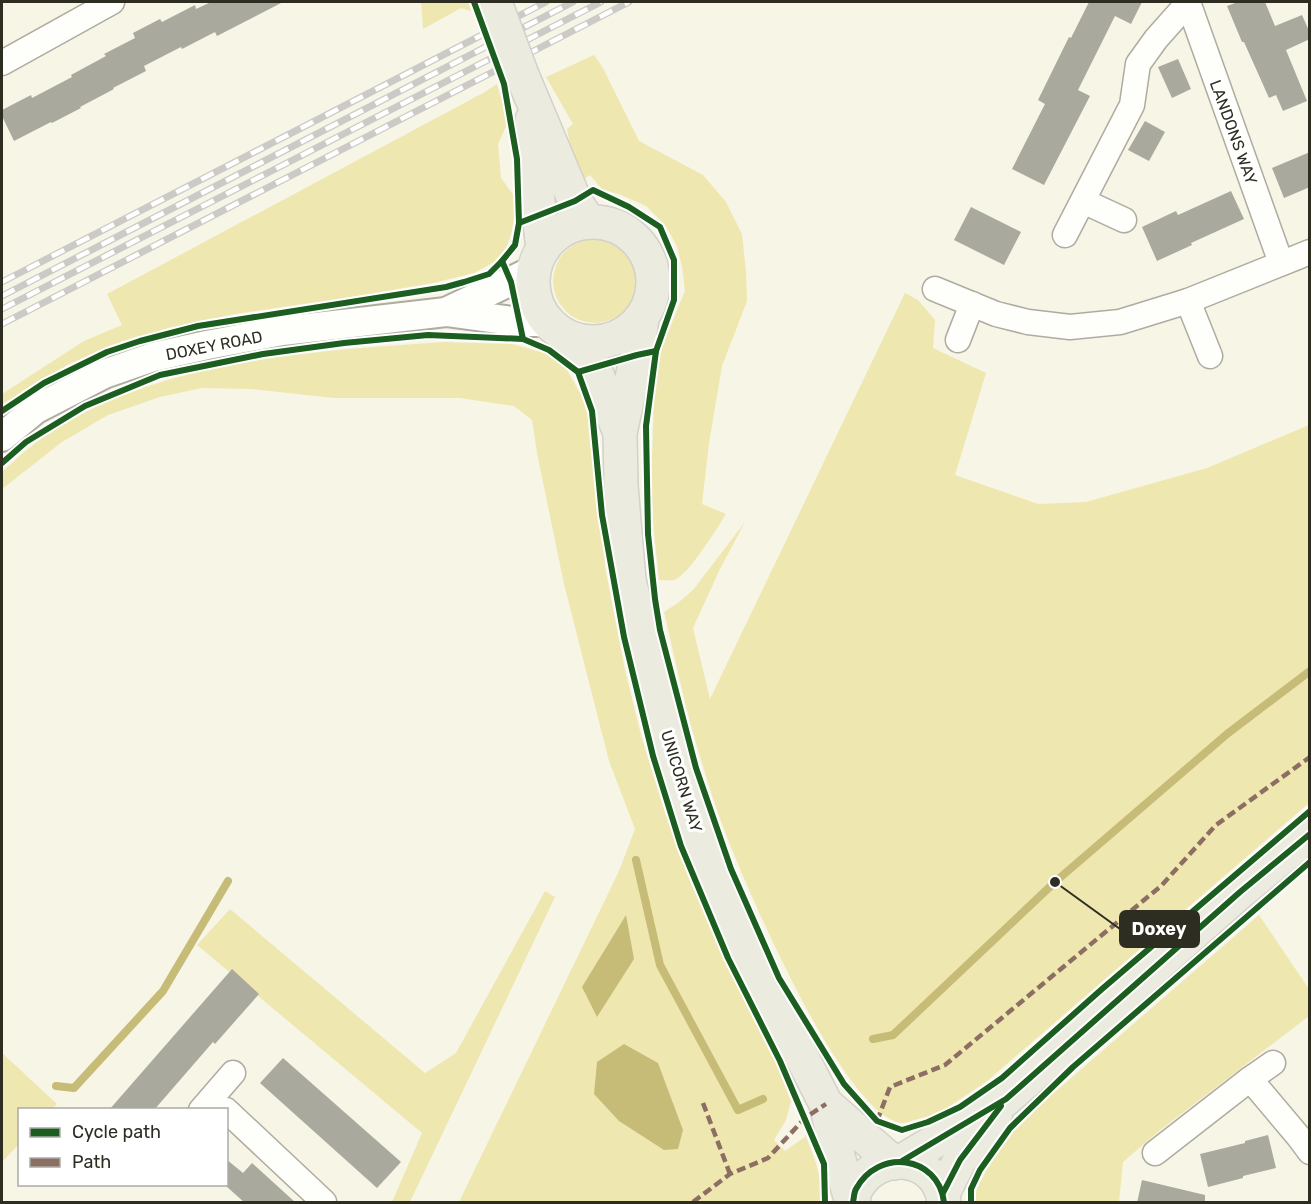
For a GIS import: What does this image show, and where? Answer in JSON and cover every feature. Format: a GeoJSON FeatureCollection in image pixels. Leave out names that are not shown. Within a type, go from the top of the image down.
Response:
{"type":"FeatureCollection","features":[{"type":"Feature","properties":{"kind":"main road"},"geometry":{"type":"LineString","coordinates":[[495,2],[526,86],[575,201],[590,222]]}},
{"type":"Feature","properties":{"kind":"main road"},"geometry":{"type":"LineString","coordinates":[[526,86],[534,161],[538,260],[533,289],[538,307],[558,330],[588,343],[609,341],[627,333],[642,318],[651,301],[654,281],[651,262],[641,245],[627,231],[618,227],[590,222],[576,224],[552,238],[538,260]]}},
{"type":"Feature","properties":{"kind":"main road","name":"UNICORN WAY"},"geometry":{"type":"LineString","coordinates":[[642,318],[637,355],[620,433],[621,486],[629,580],[656,694],[692,816],[741,938],[826,1104],[852,1203]]}},
{"type":"Feature","properties":{"kind":"main road","name":"UNICORN WAY"},"geometry":{"type":"LineString","coordinates":[[558,330],[594,367],[620,433]]}},
{"type":"Feature","properties":{"kind":"main road"},"geometry":{"type":"LineString","coordinates":[[852,1203],[856,1189],[869,1173],[885,1164],[898,1162],[1006,1099],[1240,892],[1310,834]]}},
{"type":"Feature","properties":{"kind":"main road"},"geometry":{"type":"LineString","coordinates":[[943,1198],[960,1160],[1006,1099]]}},
{"type":"Feature","properties":{"kind":"main road","name":"UNICORN WAY"},"geometry":{"type":"LineString","coordinates":[[826,1104],[898,1162],[921,1167],[928,1172],[935,1178],[943,1198]]}},
{"type":"Feature","properties":{"kind":"street"},"geometry":{"type":"LineString","coordinates":[[2,63],[112,2]]}},
{"type":"Feature","properties":{"kind":"street"},"geometry":{"type":"LineString","coordinates":[[1065,235],[1132,105],[1138,64],[1187,3]]}},
{"type":"Feature","properties":{"kind":"street","name":"LANDONS WAY"},"geometry":{"type":"LineString","coordinates":[[1187,3],[1281,263]]}},
{"type":"Feature","properties":{"kind":"street"},"geometry":{"type":"LineString","coordinates":[[1083,201],[1124,220]]}},
{"type":"Feature","properties":{"kind":"street"},"geometry":{"type":"LineString","coordinates":[[935,289],[996,314],[1028,322],[1070,327],[1120,322],[1188,301],[1310,252]]}},
{"type":"Feature","properties":{"kind":"street","name":"DOXEY ROAD"},"geometry":{"type":"LineString","coordinates":[[446,312],[538,260]]}},
{"type":"Feature","properties":{"kind":"street"},"geometry":{"type":"LineString","coordinates":[[1188,301],[1210,356]]}},
{"type":"Feature","properties":{"kind":"street"},"geometry":{"type":"LineString","coordinates":[[958,340],[972,304]]}},
{"type":"Feature","properties":{"kind":"street","name":"DOXEY ROAD"},"geometry":{"type":"LineString","coordinates":[[2,437],[36,409],[104,374],[153,357],[207,345],[282,332],[446,312],[520,322],[558,330]]}},
{"type":"Feature","properties":{"kind":"street"},"geometry":{"type":"LineString","coordinates":[[1155,1153],[1273,1063]]}},
{"type":"Feature","properties":{"kind":"street"},"geometry":{"type":"LineString","coordinates":[[216,1106],[233,1073]]}},
{"type":"Feature","properties":{"kind":"street"},"geometry":{"type":"LineString","coordinates":[[1250,1079],[1310,1152]]}},
{"type":"Feature","properties":{"kind":"street"},"geometry":{"type":"LineString","coordinates":[[228,1117],[324,1203]]}},
{"type":"Feature","properties":{"kind":"shaded area"},"geometry":{"type":"Polygon","coordinates":[[[421,2],[468,2],[471,11],[461,8],[423,29],[421,2]]]}},
{"type":"Feature","properties":{"kind":"shaded area"},"geometry":{"type":"Polygon","coordinates":[[[594,55],[603,68],[639,141],[703,175],[726,202],[742,234],[747,301],[722,366],[709,443],[702,504],[726,514],[687,570],[680,577],[672,580],[659,580],[651,485],[657,363],[685,291],[682,266],[676,244],[665,225],[646,206],[602,189],[590,175],[580,182],[575,171],[567,129],[573,124],[546,77],[594,55]]]}},
{"type":"Feature","properties":{"kind":"shaded area"},"geometry":{"type":"Polygon","coordinates":[[[497,84],[508,122],[498,144],[501,178],[514,196],[514,218],[506,248],[494,262],[474,273],[433,283],[235,314],[168,328],[123,341],[69,364],[2,405],[2,394],[84,341],[122,325],[107,294],[497,84]]]}},
{"type":"Feature","properties":{"kind":"shaded area"},"geometry":{"type":"Polygon","coordinates":[[[595,239],[611,242],[625,251],[634,265],[637,281],[634,297],[625,311],[611,320],[595,323],[579,320],[565,311],[556,297],[553,281],[556,265],[565,251],[579,242],[595,239]]]}},
{"type":"Feature","properties":{"kind":"shaded area"},"geometry":{"type":"Polygon","coordinates":[[[905,293],[918,300],[935,320],[933,348],[986,373],[955,475],[1038,504],[1086,502],[1207,468],[1309,425],[1310,802],[986,1082],[940,1112],[901,1123],[877,1110],[852,1081],[825,1041],[799,995],[753,900],[713,798],[691,725],[664,612],[693,590],[745,522],[693,628],[710,699],[905,293]]]}},
{"type":"Feature","properties":{"kind":"shaded area"},"geometry":{"type":"Polygon","coordinates":[[[445,342],[512,344],[545,353],[567,370],[583,398],[588,417],[606,572],[625,670],[641,735],[664,810],[691,884],[778,1068],[791,1101],[786,1120],[774,1140],[785,1151],[806,1136],[821,1185],[820,1202],[459,1202],[619,871],[635,829],[609,761],[564,584],[532,420],[514,406],[460,398],[334,398],[251,389],[202,388],[160,397],[108,415],[62,442],[2,489],[2,472],[45,436],[96,407],[143,388],[191,374],[293,355],[445,342]]]}},
{"type":"Feature","properties":{"kind":"shaded area"},"geometry":{"type":"Polygon","coordinates":[[[545,891],[555,897],[410,1202],[392,1202],[422,1133],[197,945],[230,909],[425,1073],[456,1053],[545,891]]]}},
{"type":"Feature","properties":{"kind":"shaded area"},"geometry":{"type":"Polygon","coordinates":[[[626,915],[634,959],[597,1017],[582,987],[626,915]]]}},
{"type":"Feature","properties":{"kind":"shaded area"},"geometry":{"type":"Polygon","coordinates":[[[1259,915],[1309,989],[1309,1016],[1159,1131],[1123,1162],[1119,1202],[974,1202],[982,1178],[994,1158],[1010,1135],[1033,1111],[1259,915]]]}},
{"type":"Feature","properties":{"kind":"shaded area"},"geometry":{"type":"Polygon","coordinates":[[[624,1044],[658,1063],[683,1130],[678,1149],[664,1150],[619,1121],[594,1094],[597,1062],[624,1044]]]}},
{"type":"Feature","properties":{"kind":"shaded area"},"geometry":{"type":"Polygon","coordinates":[[[2,1053],[57,1104],[53,1108],[18,1108],[18,1145],[2,1162],[2,1053]]]}},
{"type":"Feature","properties":{"kind":"building"},"geometry":{"type":"Polygon","coordinates":[[[211,2],[283,2],[217,36],[215,32],[144,66],[146,71],[81,108],[14,141],[2,116],[2,110],[31,95],[32,98],[72,77],[71,75],[106,56],[104,54],[135,38],[133,33],[160,19],[162,22],[195,5],[196,9],[211,2]]]}},
{"type":"Feature","properties":{"kind":"building"},"geometry":{"type":"Polygon","coordinates":[[[1089,2],[1142,2],[1131,24],[1115,16],[1078,90],[1090,96],[1044,185],[1012,169],[1045,104],[1038,100],[1089,2]]]}},
{"type":"Feature","properties":{"kind":"building"},"geometry":{"type":"Polygon","coordinates":[[[1238,2],[1265,2],[1275,26],[1302,15],[1310,33],[1310,39],[1286,50],[1307,101],[1283,111],[1276,95],[1269,98],[1227,6],[1238,2]]]}},
{"type":"Feature","properties":{"kind":"building"},"geometry":{"type":"Polygon","coordinates":[[[1178,59],[1191,89],[1172,98],[1158,67],[1178,59]]]}},
{"type":"Feature","properties":{"kind":"building"},"geometry":{"type":"Polygon","coordinates":[[[1145,121],[1165,132],[1149,161],[1128,150],[1145,121]]]}},
{"type":"Feature","properties":{"kind":"building"},"geometry":{"type":"Polygon","coordinates":[[[1310,152],[1310,187],[1284,198],[1272,168],[1310,152]]]}},
{"type":"Feature","properties":{"kind":"building"},"geometry":{"type":"Polygon","coordinates":[[[1231,191],[1244,219],[1157,261],[1142,227],[1176,211],[1178,215],[1231,191]]]}},
{"type":"Feature","properties":{"kind":"building"},"geometry":{"type":"Polygon","coordinates":[[[971,207],[1021,232],[1004,265],[954,240],[971,207]]]}},
{"type":"Feature","properties":{"kind":"building"},"geometry":{"type":"Polygon","coordinates":[[[232,969],[259,994],[215,1044],[213,1042],[156,1108],[111,1108],[232,969]]]}},
{"type":"Feature","properties":{"kind":"building"},"geometry":{"type":"Polygon","coordinates":[[[283,1058],[401,1162],[377,1188],[260,1083],[283,1058]]]}},
{"type":"Feature","properties":{"kind":"building"},"geometry":{"type":"Polygon","coordinates":[[[1268,1135],[1276,1168],[1208,1187],[1200,1154],[1268,1135]]]}},
{"type":"Feature","properties":{"kind":"building"},"geometry":{"type":"Polygon","coordinates":[[[228,1161],[243,1173],[252,1163],[296,1203],[245,1203],[226,1186],[228,1186],[228,1161]]]}},
{"type":"Feature","properties":{"kind":"building"},"geometry":{"type":"Polygon","coordinates":[[[1142,1180],[1205,1195],[1205,1203],[1137,1203],[1142,1180]]]}},
{"type":"Feature","properties":{"kind":"waterway"},"geometry":{"type":"LineString","coordinates":[[873,1039],[893,1035],[1055,882],[1227,734],[1310,671]]}},
{"type":"Feature","properties":{"kind":"waterway"},"geometry":{"type":"LineString","coordinates":[[636,860],[660,965],[738,1110],[763,1099]]}},
{"type":"Feature","properties":{"kind":"waterway"},"geometry":{"type":"LineString","coordinates":[[56,1086],[74,1088],[163,991],[228,881]]}},
{"type":"Feature","properties":{"kind":"railway"},"geometry":{"type":"LineString","coordinates":[[2,282],[546,2]]}},
{"type":"Feature","properties":{"kind":"railway"},"geometry":{"type":"LineString","coordinates":[[2,296],[573,2]]}},
{"type":"Feature","properties":{"kind":"railway"},"geometry":{"type":"LineString","coordinates":[[2,309],[601,2]]}},
{"type":"Feature","properties":{"kind":"railway"},"geometry":{"type":"LineString","coordinates":[[2,324],[629,2]]}},
{"type":"Feature","properties":{"kind":"marked path"},"geometry":{"type":"LineString","coordinates":[[877,1121],[890,1087],[945,1065],[1161,886],[1216,825],[1310,757]]}},
{"type":"Feature","properties":{"kind":"marked path"},"geometry":{"type":"LineString","coordinates":[[703,1103],[730,1174]]}},
{"type":"Feature","properties":{"kind":"marked path"},"geometry":{"type":"LineString","coordinates":[[693,1202],[730,1174],[768,1158],[805,1118],[826,1104]]}},
{"type":"Feature","properties":{"kind":"cycle path"},"geometry":{"type":"LineString","coordinates":[[2,411],[44,383],[107,352],[140,341],[198,326],[446,287],[489,274],[515,245],[519,223],[517,159],[504,84],[474,2]]}},
{"type":"Feature","properties":{"kind":"cycle path"},"geometry":{"type":"LineString","coordinates":[[519,223],[575,201],[593,190],[629,207],[660,227],[674,260],[674,300],[656,351],[646,426],[648,534],[660,630],[696,768],[731,869],[779,978],[844,1084],[877,1121],[902,1130],[928,1122],[960,1107],[1002,1078],[1310,811]]}},
{"type":"Feature","properties":{"kind":"cycle path"},"geometry":{"type":"LineString","coordinates":[[502,261],[511,282],[523,339]]}},
{"type":"Feature","properties":{"kind":"cycle path"},"geometry":{"type":"LineString","coordinates":[[2,463],[26,442],[85,406],[160,375],[263,354],[428,335],[523,339],[549,350],[578,372],[592,411],[602,515],[624,637],[653,756],[681,846],[728,958],[780,1061],[824,1164],[825,1202]]}},
{"type":"Feature","properties":{"kind":"cycle path"},"geometry":{"type":"LineString","coordinates":[[578,372],[656,351]]}},
{"type":"Feature","properties":{"kind":"cycle path"},"geometry":{"type":"LineString","coordinates":[[902,1161],[1006,1099],[1240,892],[1310,834]]}},
{"type":"Feature","properties":{"kind":"cycle path"},"geometry":{"type":"LineString","coordinates":[[971,1202],[971,1189],[980,1170],[1010,1128],[1073,1067],[1310,862]]}},
{"type":"Feature","properties":{"kind":"cycle path"},"geometry":{"type":"LineString","coordinates":[[943,1193],[960,1160],[1001,1106]]}},
{"type":"Feature","properties":{"kind":"cycle path"},"geometry":{"type":"LineString","coordinates":[[853,1202],[855,1190],[866,1176],[878,1167],[906,1162],[919,1166],[931,1174],[939,1186],[944,1202]]}},
{"type":"Feature","properties":{"kind":"place","name":"Doxey"},"geometry":{"type":"Point","coordinates":[1055,882]}}]}
